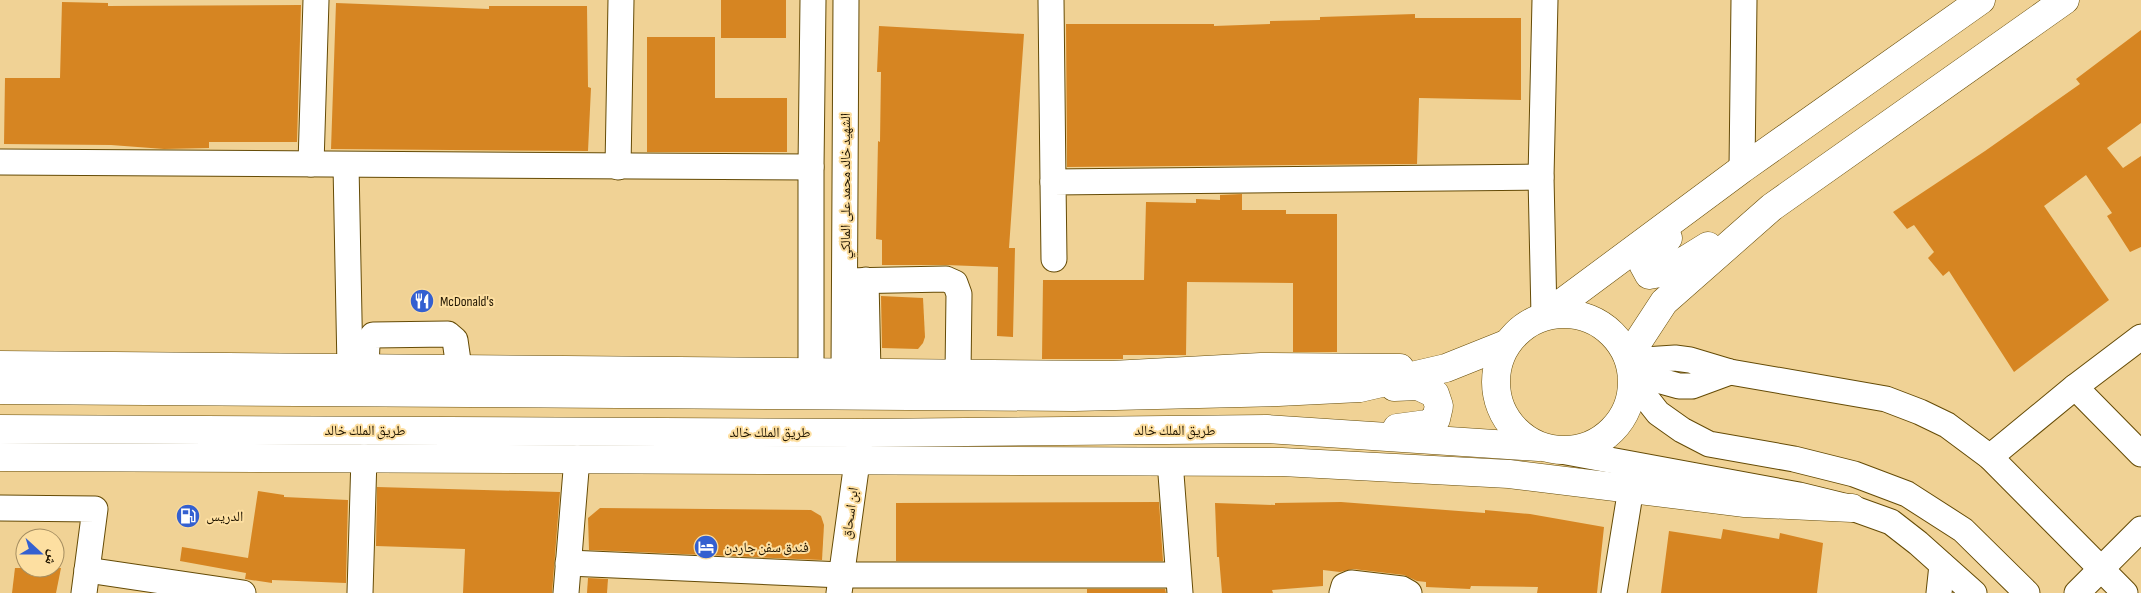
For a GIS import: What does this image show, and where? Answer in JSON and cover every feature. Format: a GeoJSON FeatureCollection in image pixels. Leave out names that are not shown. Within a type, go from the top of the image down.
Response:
{"type":"FeatureCollection","features":[{"type":"Feature","properties":{"kind":"main road"},"geometry":{"type":"LineString","coordinates":[[1544,316],[1571,314],[1585,316],[1603,325],[1618,339],[1630,368],[1629,402],[1619,422],[1603,438],[1583,448],[1550,449],[1522,437],[1507,422],[1498,404],[1496,376],[1498,363],[1506,344],[1516,332],[1529,322],[1544,316],[1956,9],[1981,0]]}},
{"type":"Feature","properties":{"kind":"main road"},"geometry":{"type":"LineString","coordinates":[[1742,169],[1659,246],[1643,264],[1649,275],[1666,272],[1772,207],[2065,0]]}},
{"type":"Feature","properties":{"kind":"main road"},"geometry":{"type":"LineString","coordinates":[[1630,368],[1664,302],[1772,207]]}},
{"type":"Feature","properties":{"kind":"main road"},"geometry":{"type":"LineString","coordinates":[[1360,388],[1446,368],[1506,344]]}},
{"type":"Feature","properties":{"kind":"main road"},"geometry":{"type":"LineString","coordinates":[[0,366],[458,368],[1112,375],[1261,367],[1446,368]]}},
{"type":"Feature","properties":{"kind":"main road"},"geometry":{"type":"LineString","coordinates":[[0,390],[1074,397],[1418,386],[1435,394],[1439,406],[1436,419],[1427,424],[1348,434]]}},
{"type":"Feature","properties":{"kind":"main road","name":"طريق الملك خالد"},"geometry":{"type":"LineString","coordinates":[[0,428],[860,433],[1266,429],[1550,449]]}},
{"type":"Feature","properties":{"kind":"main road"},"geometry":{"type":"LineString","coordinates":[[0,457],[1282,462],[1500,473],[1745,503],[1852,508]]}},
{"type":"Feature","properties":{"kind":"street"},"geometry":{"type":"LineString","coordinates":[[311,164],[316,0]]}},
{"type":"Feature","properties":{"kind":"street"},"geometry":{"type":"LineString","coordinates":[[618,167],[621,0]]}},
{"type":"Feature","properties":{"kind":"street"},"geometry":{"type":"LineString","coordinates":[[811,372],[813,0]]}},
{"type":"Feature","properties":{"kind":"street","name":"الشهيد خالد محمد على المالكي"},"geometry":{"type":"LineString","coordinates":[[846,0],[856,280],[856,372]]}},
{"type":"Feature","properties":{"kind":"street"},"geometry":{"type":"LineString","coordinates":[[1051,0],[1054,259]]}},
{"type":"Feature","properties":{"kind":"street"},"geometry":{"type":"LineString","coordinates":[[1544,316],[1541,177],[1545,0]]}},
{"type":"Feature","properties":{"kind":"street"},"geometry":{"type":"LineString","coordinates":[[1742,169],[1744,0]]}},
{"type":"Feature","properties":{"kind":"street"},"geometry":{"type":"LineString","coordinates":[[0,162],[811,168]]}},
{"type":"Feature","properties":{"kind":"street"},"geometry":{"type":"LineString","coordinates":[[346,165],[358,368]]}},
{"type":"Feature","properties":{"kind":"street"},"geometry":{"type":"LineString","coordinates":[[1053,182],[1541,177]]}},
{"type":"Feature","properties":{"kind":"street"},"geometry":{"type":"LineString","coordinates":[[856,280],[946,279],[956,284],[959,294],[958,374]]}},
{"type":"Feature","properties":{"kind":"street"},"geometry":{"type":"LineString","coordinates":[[1990,457],[2075,387],[2141,337]]}},
{"type":"Feature","properties":{"kind":"street"},"geometry":{"type":"LineString","coordinates":[[1630,368],[1679,386],[1692,386],[1730,372],[1886,399],[1920,412],[1947,426],[1990,457],[2125,593]]}},
{"type":"Feature","properties":{"kind":"street"},"geometry":{"type":"LineString","coordinates":[[1630,368],[1658,413],[1682,430],[1709,444],[1794,459],[1854,474],[1907,494],[1963,530],[2027,593]]}},
{"type":"Feature","properties":{"kind":"street"},"geometry":{"type":"LineString","coordinates":[[2075,387],[2141,454]]}},
{"type":"Feature","properties":{"kind":"street","name":"ابن اسحاق"},"geometry":{"type":"LineString","coordinates":[[840,584],[860,433]]}},
{"type":"Feature","properties":{"kind":"street"},"geometry":{"type":"LineString","coordinates":[[1550,449],[1799,495],[1852,508],[1891,522],[1918,542],[1974,593]]}},
{"type":"Feature","properties":{"kind":"street"},"geometry":{"type":"LineString","coordinates":[[360,593],[364,457]]}},
{"type":"Feature","properties":{"kind":"street"},"geometry":{"type":"LineString","coordinates":[[566,593],[577,458]]}},
{"type":"Feature","properties":{"kind":"street"},"geometry":{"type":"LineString","coordinates":[[568,563],[840,584],[1179,584],[1170,461]]}},
{"type":"Feature","properties":{"kind":"street"},"geometry":{"type":"LineString","coordinates":[[1614,593],[1631,488]]}},
{"type":"Feature","properties":{"kind":"street"},"geometry":{"type":"LineString","coordinates":[[0,508],[95,510],[85,582],[229,592]]}},
{"type":"Feature","properties":{"kind":"street"},"geometry":{"type":"LineString","coordinates":[[2076,593],[2141,529]]}},
{"type":"Feature","properties":{"kind":"street"},"geometry":{"type":"LineString","coordinates":[[1939,593],[1942,565]]}},
{"type":"Feature","properties":{"kind":"street"},"geometry":{"type":"LineString","coordinates":[[1342,593],[1344,586],[1350,583],[1402,588],[1409,593]]}},
{"type":"Feature","properties":{"kind":"building"},"geometry":{"type":"Polygon","coordinates":[[[721,0],[786,0],[786,38],[721,38],[721,0]]]}},
{"type":"Feature","properties":{"kind":"building"},"geometry":{"type":"Polygon","coordinates":[[[62,2],[108,3],[108,6],[301,5],[297,142],[209,142],[209,148],[164,149],[111,145],[4,144],[5,78],[60,78],[62,2]]]}},
{"type":"Feature","properties":{"kind":"building"},"geometry":{"type":"Polygon","coordinates":[[[336,3],[489,9],[489,6],[587,6],[588,87],[591,88],[588,151],[331,149],[336,3]]]}},
{"type":"Feature","properties":{"kind":"building"},"geometry":{"type":"Polygon","coordinates":[[[1415,14],[1415,18],[1521,18],[1521,100],[1419,98],[1417,164],[1067,167],[1066,24],[1214,24],[1214,26],[1270,24],[1270,21],[1320,20],[1320,17],[1415,14]]]}},
{"type":"Feature","properties":{"kind":"building"},"geometry":{"type":"Polygon","coordinates":[[[879,26],[1024,34],[1009,248],[1015,248],[1013,337],[997,336],[998,267],[882,265],[882,240],[876,239],[881,72],[877,72],[879,26]]]}},
{"type":"Feature","properties":{"kind":"building"},"geometry":{"type":"Polygon","coordinates":[[[2141,30],[2141,123],[2107,148],[2123,168],[2141,156],[2141,247],[2130,252],[2107,216],[2112,213],[2086,175],[2044,206],[2109,300],[2014,372],[1949,271],[1943,276],[1928,258],[1934,252],[1914,225],[1907,229],[1893,212],[1985,151],[2080,84],[2076,79],[2141,30]]]}},
{"type":"Feature","properties":{"kind":"building"},"geometry":{"type":"Polygon","coordinates":[[[647,37],[715,37],[715,98],[787,98],[787,152],[647,152],[647,37]]]}},
{"type":"Feature","properties":{"kind":"building"},"geometry":{"type":"Polygon","coordinates":[[[1242,194],[1242,210],[1286,210],[1286,214],[1337,214],[1337,352],[1293,352],[1293,283],[1187,282],[1186,355],[1123,355],[1123,359],[1042,359],[1043,280],[1144,280],[1146,202],[1196,203],[1196,199],[1220,200],[1220,195],[1242,194]]]}},
{"type":"Feature","properties":{"kind":"building"},"geometry":{"type":"Polygon","coordinates":[[[881,296],[923,298],[925,337],[918,349],[882,348],[881,296]]]}},
{"type":"Feature","properties":{"kind":"building"},"geometry":{"type":"Polygon","coordinates":[[[377,487],[560,492],[552,593],[463,593],[465,549],[376,546],[377,487]]]}},
{"type":"Feature","properties":{"kind":"building"},"geometry":{"type":"Polygon","coordinates":[[[258,491],[284,495],[284,497],[348,500],[346,583],[272,580],[272,583],[245,579],[246,573],[180,561],[182,547],[248,558],[258,491]]]}},
{"type":"Feature","properties":{"kind":"building"},"geometry":{"type":"Polygon","coordinates":[[[1159,502],[1163,561],[896,561],[896,503],[1159,502]]]}},
{"type":"Feature","properties":{"kind":"building"},"geometry":{"type":"Polygon","coordinates":[[[1341,502],[1485,513],[1485,510],[1530,514],[1604,527],[1597,593],[1537,593],[1538,587],[1471,586],[1470,589],[1426,587],[1426,582],[1417,581],[1404,575],[1353,569],[1340,572],[1323,570],[1323,586],[1272,590],[1273,593],[1222,593],[1219,557],[1217,557],[1215,503],[1275,505],[1275,503],[1341,502]]]}},
{"type":"Feature","properties":{"kind":"building","name":"فندق سفن جاردن"},"geometry":{"type":"Polygon","coordinates":[[[600,508],[811,510],[821,516],[824,525],[822,560],[589,550],[588,518],[600,508]]]}},
{"type":"Feature","properties":{"kind":"building"},"geometry":{"type":"Polygon","coordinates":[[[1723,529],[1779,539],[1780,533],[1823,543],[1817,593],[1661,593],[1669,531],[1721,539],[1723,529]]]}},
{"type":"Feature","properties":{"kind":"building"},"geometry":{"type":"Polygon","coordinates":[[[15,568],[15,578],[59,578],[56,593],[12,593],[15,568]]]}},
{"type":"Feature","properties":{"kind":"building"},"geometry":{"type":"Polygon","coordinates":[[[588,578],[608,579],[607,593],[587,593],[588,578]]]}},
{"type":"Feature","properties":{"kind":"building"},"geometry":{"type":"Polygon","coordinates":[[[1087,589],[1165,589],[1166,593],[1087,593],[1087,589]]]}},
{"type":"Feature","properties":{"kind":"place","name":"McDonald's"},"geometry":{"type":"Point","coordinates":[422,301]}},
{"type":"Feature","properties":{"kind":"place","name":"الدريس"},"geometry":{"type":"Point","coordinates":[188,516]}},
{"type":"Feature","properties":{"kind":"place","name":"فندق سفن جاردن"},"geometry":{"type":"Point","coordinates":[706,547]}}]}
